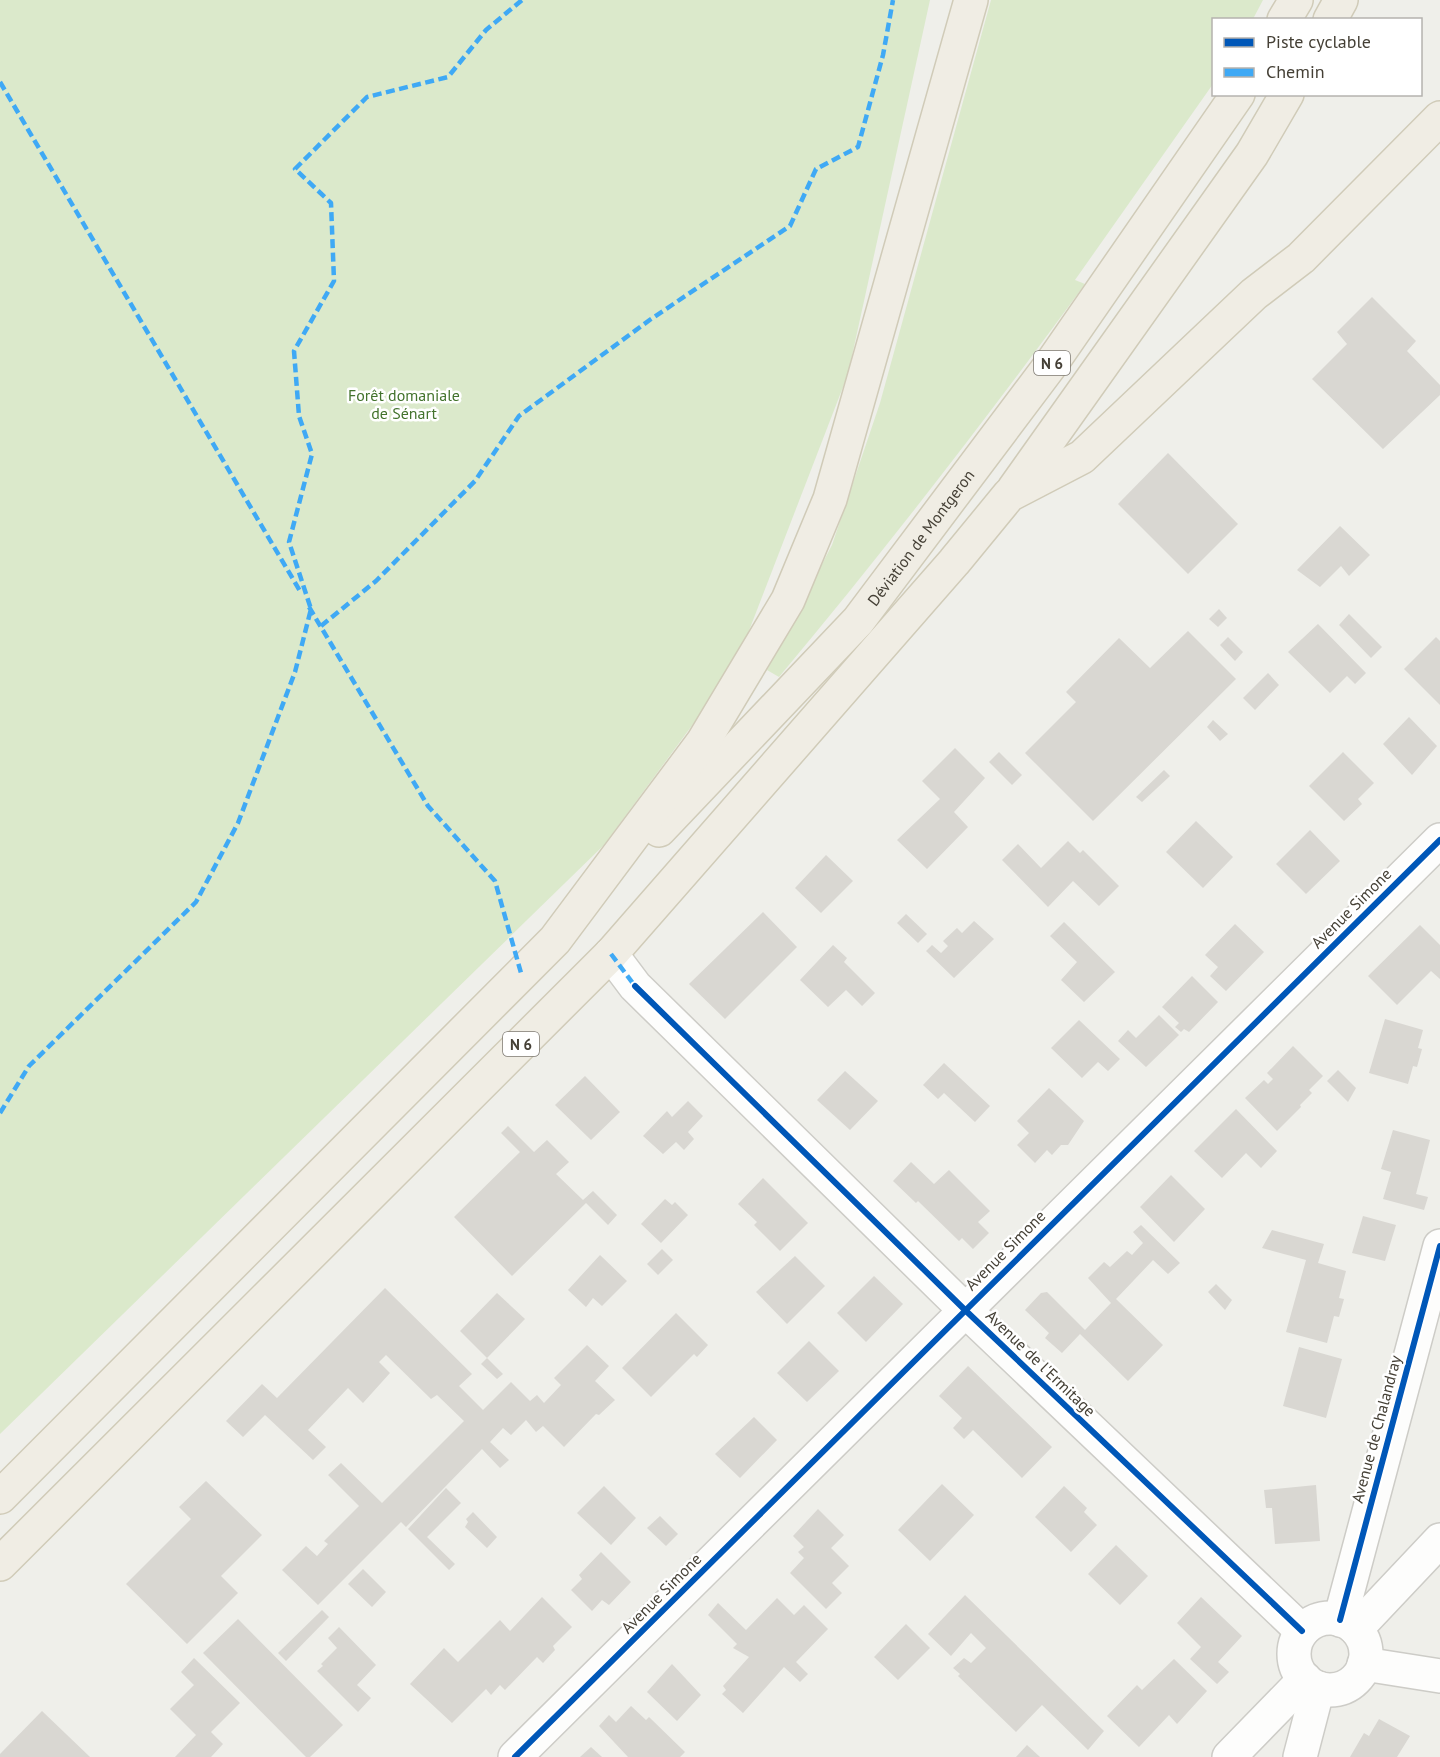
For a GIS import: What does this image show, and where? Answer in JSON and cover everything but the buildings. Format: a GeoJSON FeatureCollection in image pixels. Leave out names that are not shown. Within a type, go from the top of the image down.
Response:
{"type":"FeatureCollection","features":[{"type":"Feature","properties":{"kind":"main road"},"geometry":{"type":"LineString","coordinates":[[555,940],[703,742],[788,600],[830,499],[971,0]]}},
{"type":"Feature","properties":{"kind":"main road"},"geometry":{"type":"LineString","coordinates":[[1285,18],[1296,0]]}},
{"type":"Feature","properties":{"kind":"main road"},"geometry":{"type":"LineString","coordinates":[[1331,18],[1341,0]]}},
{"type":"Feature","properties":{"kind":"main road","name":"Déviation de Montgeron"},"geometry":{"type":"LineString","coordinates":[[555,940],[858,621],[1050,367],[1237,96]]}},
{"type":"Feature","properties":{"kind":"main road","name":"N 6"},"geometry":{"type":"LineString","coordinates":[[0,1564],[611,954],[954,562],[1009,495],[1252,154],[1286,96]]}},
{"type":"Feature","properties":{"kind":"main road"},"geometry":{"type":"LineString","coordinates":[[1009,495],[1082,457],[1254,294],[1301,258],[1440,118]]}},
{"type":"Feature","properties":{"kind":"main road","name":"N 6"},"geometry":{"type":"LineString","coordinates":[[0,1497],[555,940]]}},
{"type":"Feature","properties":{"kind":"street","name":"Avenue Simone"},"geometry":{"type":"LineString","coordinates":[[515,1757],[964,1309],[1440,840]]}},
{"type":"Feature","properties":{"kind":"street","name":"Avenue de l'Ermitage"},"geometry":{"type":"LineString","coordinates":[[611,954],[635,986],[964,1309],[1302,1631]]}},
{"type":"Feature","properties":{"kind":"street","name":"Avenue de Chalandray"},"geometry":{"type":"LineString","coordinates":[[1348,1625],[1356,1554],[1440,1246]]}},
{"type":"Feature","properties":{"kind":"street"},"geometry":{"type":"LineString","coordinates":[[1348,1625],[1403,1578],[1440,1540]]}},
{"type":"Feature","properties":{"kind":"street"},"geometry":{"type":"LineString","coordinates":[[1356,1554],[1375,1574],[1403,1578]]}},
{"type":"Feature","properties":{"kind":"street"},"geometry":{"type":"LineString","coordinates":[[1323,1618],[1348,1625],[1363,1640],[1364,1664],[1359,1675],[1341,1688],[1312,1684],[1295,1664],[1294,1653],[1302,1631],[1323,1618]]}},
{"type":"Feature","properties":{"kind":"street"},"geometry":{"type":"LineString","coordinates":[[1364,1664],[1440,1676]]}},
{"type":"Feature","properties":{"kind":"street"},"geometry":{"type":"LineString","coordinates":[[1237,1750],[1312,1684]]}},
{"type":"Feature","properties":{"kind":"street"},"geometry":{"type":"LineString","coordinates":[[1300,1757],[1312,1684]]}},
{"type":"Feature","properties":{"kind":"street"},"geometry":{"type":"LineString","coordinates":[[1237,1750],[1267,1745],[1287,1757]]}},
{"type":"Feature","properties":{"kind":"green space","name":"Forêt domaniale de Sénart"},"geometry":{"type":"Polygon","coordinates":[[[0,0],[930,0],[848,374],[735,667],[604,845],[0,1434],[0,0]]]}},
{"type":"Feature","properties":{"kind":"green space"},"geometry":{"type":"Polygon","coordinates":[[[991,0],[1263,0],[1254,18],[1212,18],[1212,85],[1075,280],[1085,284],[935,483],[779,677],[767,670],[832,545],[880,403],[991,0]]]}},
{"type":"Feature","properties":{"kind":"marked path"},"geometry":{"type":"LineString","coordinates":[[0,1113],[29,1066],[196,902],[238,823],[295,672],[311,609],[289,542],[312,454],[299,416],[294,351],[334,281],[331,203],[295,169],[367,97],[448,77],[486,30],[522,0]]}},
{"type":"Feature","properties":{"kind":"marked path"},"geometry":{"type":"LineString","coordinates":[[321,626],[376,581],[475,481],[519,416],[651,319],[790,226],[816,169],[858,147],[883,55],[893,0]]}},
{"type":"Feature","properties":{"kind":"marked path"},"geometry":{"type":"LineString","coordinates":[[0,82],[300,591]]}},
{"type":"Feature","properties":{"kind":"marked path"},"geometry":{"type":"LineString","coordinates":[[309,607],[428,806],[495,881],[521,973]]}},
{"type":"Feature","properties":{"kind":"marked path"},"geometry":{"type":"LineString","coordinates":[[611,954],[635,986]]}},
{"type":"Feature","properties":{"kind":"cycle path"},"geometry":{"type":"LineString","coordinates":[[515,1757],[1440,840]]}},
{"type":"Feature","properties":{"kind":"cycle path"},"geometry":{"type":"LineString","coordinates":[[635,986],[964,1309],[1302,1631]]}},
{"type":"Feature","properties":{"kind":"cycle path"},"geometry":{"type":"LineString","coordinates":[[1340,1620],[1440,1246]]}}]}
